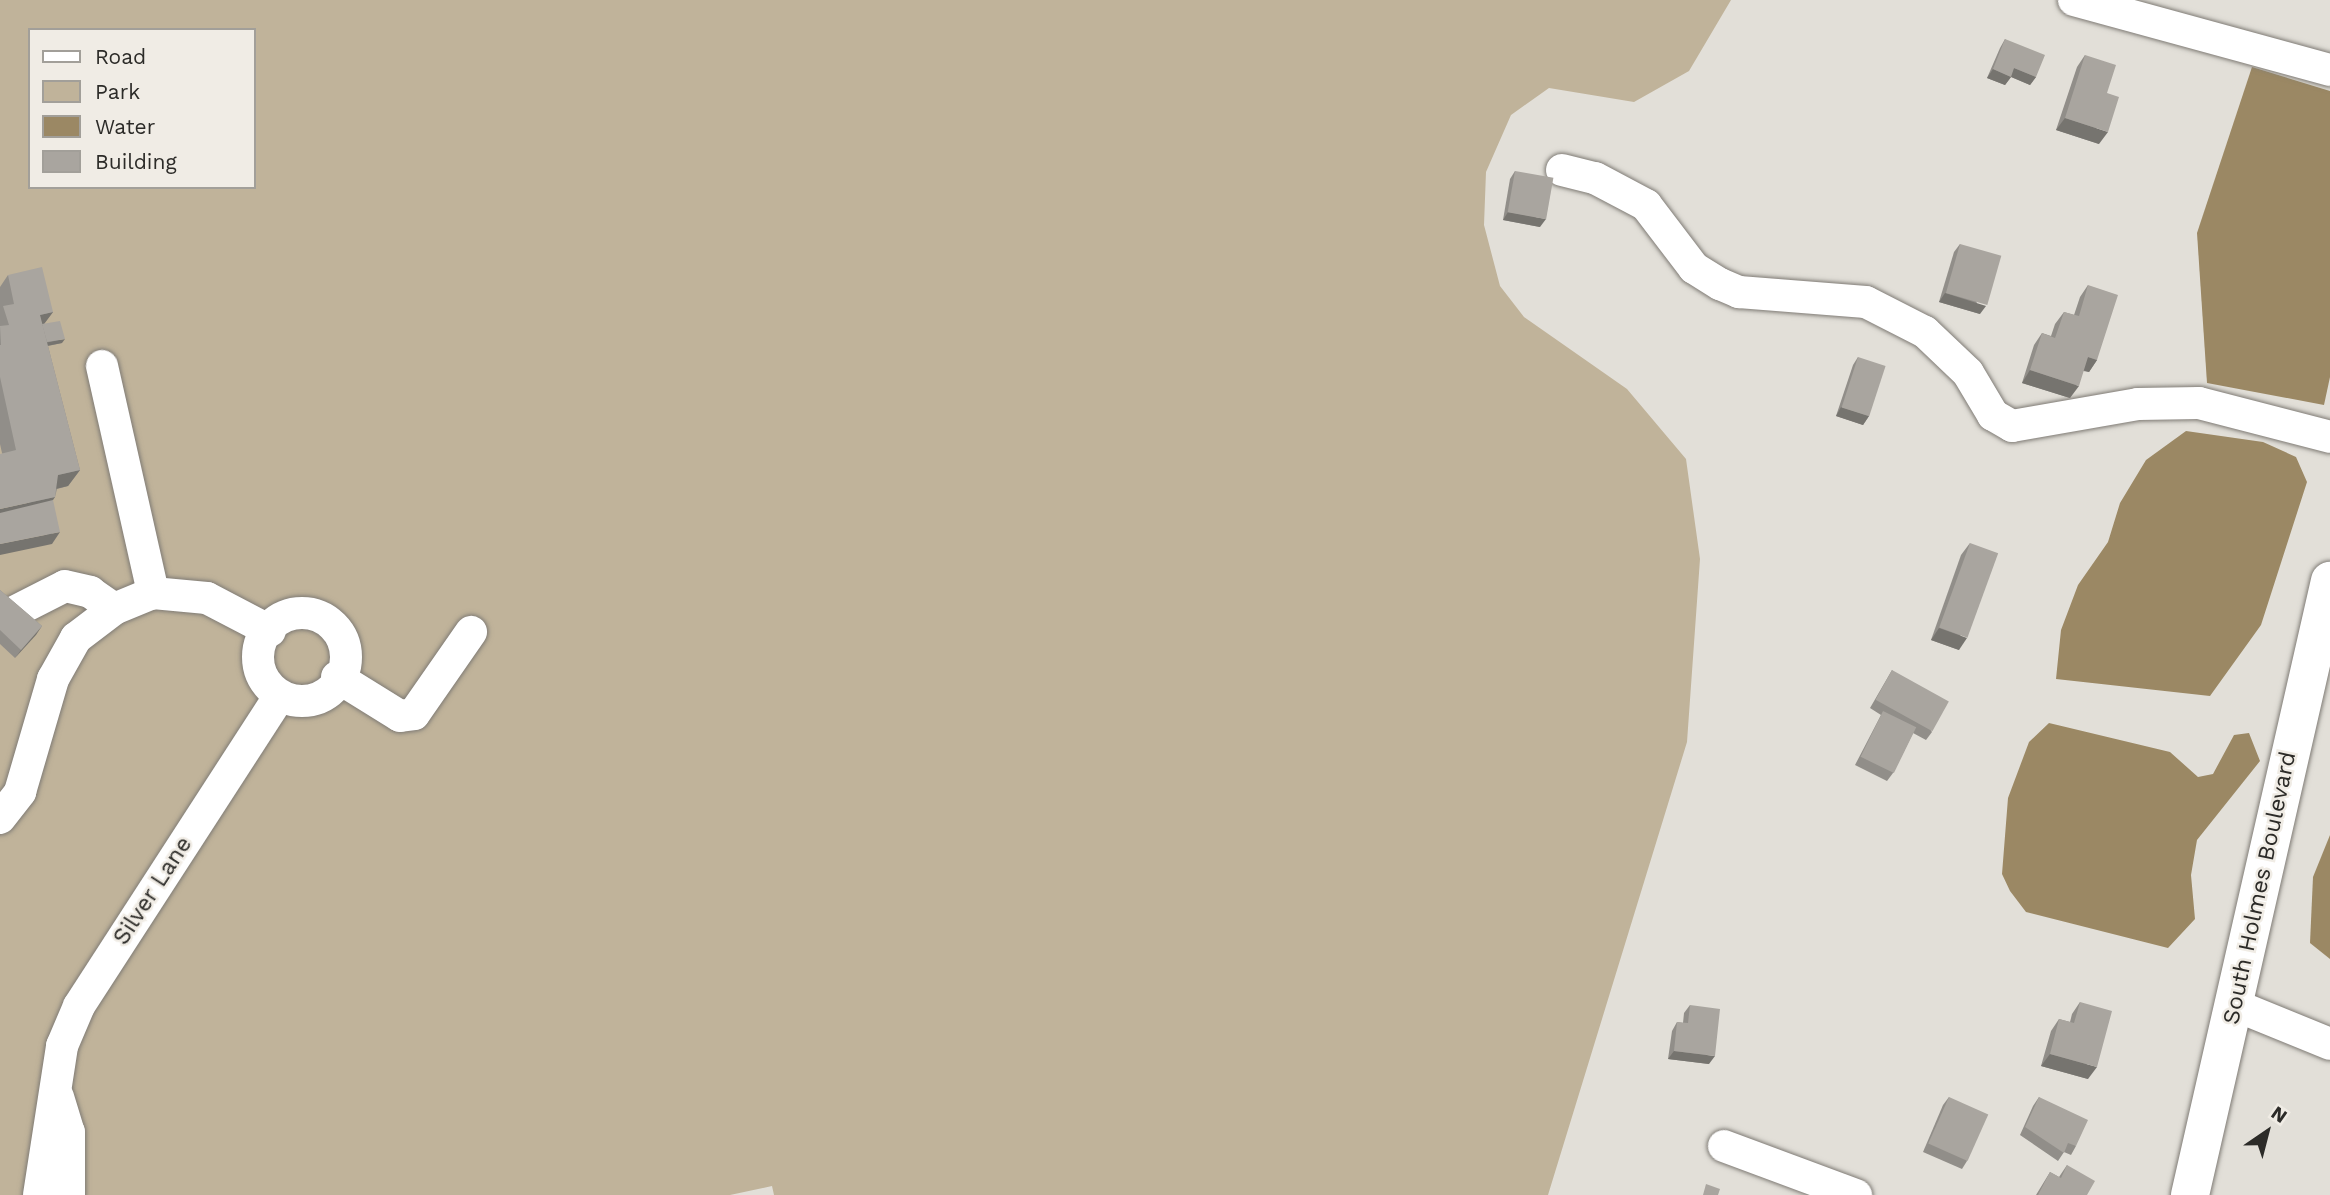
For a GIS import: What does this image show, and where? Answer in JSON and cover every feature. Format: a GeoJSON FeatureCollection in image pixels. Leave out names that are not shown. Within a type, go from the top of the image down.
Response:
{"type":"FeatureCollection","features":[{"type":"Feature","properties":{"kind":"main road","name":"South Holmes Boulevard"},"geometry":{"type":"LineString","coordinates":[[2190,1195],[2237,1006],[2300,691],[2330,581]]}},
{"type":"Feature","properties":{"kind":"street"},"geometry":{"type":"LineString","coordinates":[[2074,0],[2330,70]]}},
{"type":"Feature","properties":{"kind":"street"},"geometry":{"type":"LineString","coordinates":[[1562,170],[1595,178],[1646,205],[1686,260],[1720,284],[1739,292],[1867,302],[1925,332],[1968,373],[1993,415],[2012,426],[2138,404],[2199,403],[2330,436]]}},
{"type":"Feature","properties":{"kind":"street"},"geometry":{"type":"LineString","coordinates":[[102,366],[153,593]]}},
{"type":"Feature","properties":{"kind":"street"},"geometry":{"type":"LineString","coordinates":[[12,614],[65,586],[90,592],[114,609]]}},
{"type":"Feature","properties":{"kind":"street"},"geometry":{"type":"LineString","coordinates":[[3,809],[20,793],[53,679],[76,638],[114,609],[153,593],[207,598],[270,631]]}},
{"type":"Feature","properties":{"kind":"street"},"geometry":{"type":"LineString","coordinates":[[308,611],[327,616],[341,631],[346,652],[337,677],[306,701],[279,697],[259,672],[260,651],[270,631],[287,616],[308,611]]}},
{"type":"Feature","properties":{"kind":"street"},"geometry":{"type":"LineString","coordinates":[[337,677],[400,716],[414,715],[471,632]]}},
{"type":"Feature","properties":{"kind":"street","name":"Silver Lane"},"geometry":{"type":"LineString","coordinates":[[39,1195],[45,1126],[58,1097],[62,1046],[79,1006],[279,697]]}},
{"type":"Feature","properties":{"kind":"street"},"geometry":{"type":"LineString","coordinates":[[2237,1006],[2330,1044]]}},
{"type":"Feature","properties":{"kind":"street","name":"Silver Lane"},"geometry":{"type":"LineString","coordinates":[[58,1097],[69,1132],[69,1195]]}},
{"type":"Feature","properties":{"kind":"street"},"geometry":{"type":"LineString","coordinates":[[1724,1146],[1856,1195]]}},
{"type":"Feature","properties":{"kind":"green space"},"geometry":{"type":"Polygon","coordinates":[[[0,0],[1731,0],[1689,71],[1634,102],[1549,88],[1511,115],[1486,172],[1484,225],[1500,286],[1524,317],[1627,389],[1686,459],[1700,559],[1687,742],[1548,1195],[774,1195],[772,1186],[730,1195],[0,1195],[0,0]]]}},
{"type":"Feature","properties":{"kind":"water"},"geometry":{"type":"Polygon","coordinates":[[[2252,67],[2330,91],[2330,377],[2324,405],[2207,383],[2197,233],[2252,67]]]}},
{"type":"Feature","properties":{"kind":"water"},"geometry":{"type":"Polygon","coordinates":[[[2186,431],[2263,442],[2296,457],[2307,482],[2261,625],[2210,696],[2056,679],[2061,630],[2078,585],[2108,542],[2120,503],[2146,460],[2186,431]]]}},
{"type":"Feature","properties":{"kind":"water"},"geometry":{"type":"Polygon","coordinates":[[[2049,723],[2170,752],[2198,777],[2213,774],[2234,735],[2249,733],[2260,761],[2197,840],[2191,875],[2195,919],[2168,948],[2026,912],[2010,891],[2002,874],[2008,798],[2029,742],[2049,723]]]}},
{"type":"Feature","properties":{"kind":"water"},"geometry":{"type":"Polygon","coordinates":[[[2330,835],[2330,959],[2310,943],[2313,877],[2330,835]]]}},
{"type":"Feature","properties":{"kind":"building"},"geometry":{"type":"Polygon","coordinates":[[[2005,39],[2045,55],[2036,77],[2014,68],[2011,77],[1993,69],[2005,39]]]}},
{"type":"Feature","properties":{"kind":"building"},"geometry":{"type":"Polygon","coordinates":[[[2085,55],[2116,65],[2107,93],[2119,97],[2108,132],[2065,118],[2085,55]]]}},
{"type":"Feature","properties":{"kind":"building"},"geometry":{"type":"Polygon","coordinates":[[[1515,171],[1553,178],[1546,219],[1508,212],[1515,171]]]}},
{"type":"Feature","properties":{"kind":"building"},"geometry":{"type":"Polygon","coordinates":[[[1960,244],[2001,256],[1987,305],[1946,293],[1960,244]]]}},
{"type":"Feature","properties":{"kind":"building"},"geometry":{"type":"Polygon","coordinates":[[[42,267],[53,312],[40,315],[80,470],[58,475],[55,497],[0,509],[0,454],[16,450],[0,377],[0,326],[9,325],[3,306],[14,304],[8,275],[42,267]]]}},
{"type":"Feature","properties":{"kind":"building"},"geometry":{"type":"Polygon","coordinates":[[[2088,285],[2118,295],[2097,360],[2088,357],[2079,386],[2030,370],[2042,333],[2055,338],[2064,312],[2079,316],[2088,285]]]}},
{"type":"Feature","properties":{"kind":"building"},"geometry":{"type":"Polygon","coordinates":[[[60,321],[65,339],[47,342],[42,324],[60,321]]]}},
{"type":"Feature","properties":{"kind":"building"},"geometry":{"type":"Polygon","coordinates":[[[1858,357],[1886,366],[1869,416],[1842,407],[1858,357]]]}},
{"type":"Feature","properties":{"kind":"building"},"geometry":{"type":"Polygon","coordinates":[[[53,500],[60,532],[0,544],[0,513],[53,500]]]}},
{"type":"Feature","properties":{"kind":"building"},"geometry":{"type":"Polygon","coordinates":[[[1970,543],[1998,553],[1967,638],[1939,628],[1970,543]]]}},
{"type":"Feature","properties":{"kind":"building"},"geometry":{"type":"Polygon","coordinates":[[[0,590],[42,626],[21,650],[0,630],[0,590]]]}},
{"type":"Feature","properties":{"kind":"building"},"geometry":{"type":"Polygon","coordinates":[[[1892,670],[1949,702],[1932,731],[1876,700],[1892,670]]]}},
{"type":"Feature","properties":{"kind":"building"},"geometry":{"type":"Polygon","coordinates":[[[1883,711],[1916,727],[1894,773],[1861,757],[1883,711]]]}},
{"type":"Feature","properties":{"kind":"building"},"geometry":{"type":"Polygon","coordinates":[[[2080,1002],[2112,1011],[2097,1067],[2050,1054],[2059,1019],[2074,1023],[2080,1002]]]}},
{"type":"Feature","properties":{"kind":"building"},"geometry":{"type":"Polygon","coordinates":[[[1690,1005],[1720,1009],[1715,1056],[1674,1051],[1677,1022],[1688,1023],[1690,1005]]]}},
{"type":"Feature","properties":{"kind":"building"},"geometry":{"type":"Polygon","coordinates":[[[1949,1097],[1988,1114],[1968,1161],[1928,1144],[1949,1097]]]}},
{"type":"Feature","properties":{"kind":"building"},"geometry":{"type":"Polygon","coordinates":[[[2039,1097],[2088,1120],[2076,1146],[2068,1143],[2064,1153],[2025,1127],[2039,1097]]]}},
{"type":"Feature","properties":{"kind":"building"},"geometry":{"type":"Polygon","coordinates":[[[2067,1165],[2095,1181],[2087,1195],[2038,1195],[2050,1172],[2061,1178],[2067,1165]]]}},
{"type":"Feature","properties":{"kind":"building"},"geometry":{"type":"Polygon","coordinates":[[[1706,1184],[1720,1189],[1718,1195],[1703,1195],[1706,1184]]]}}]}
